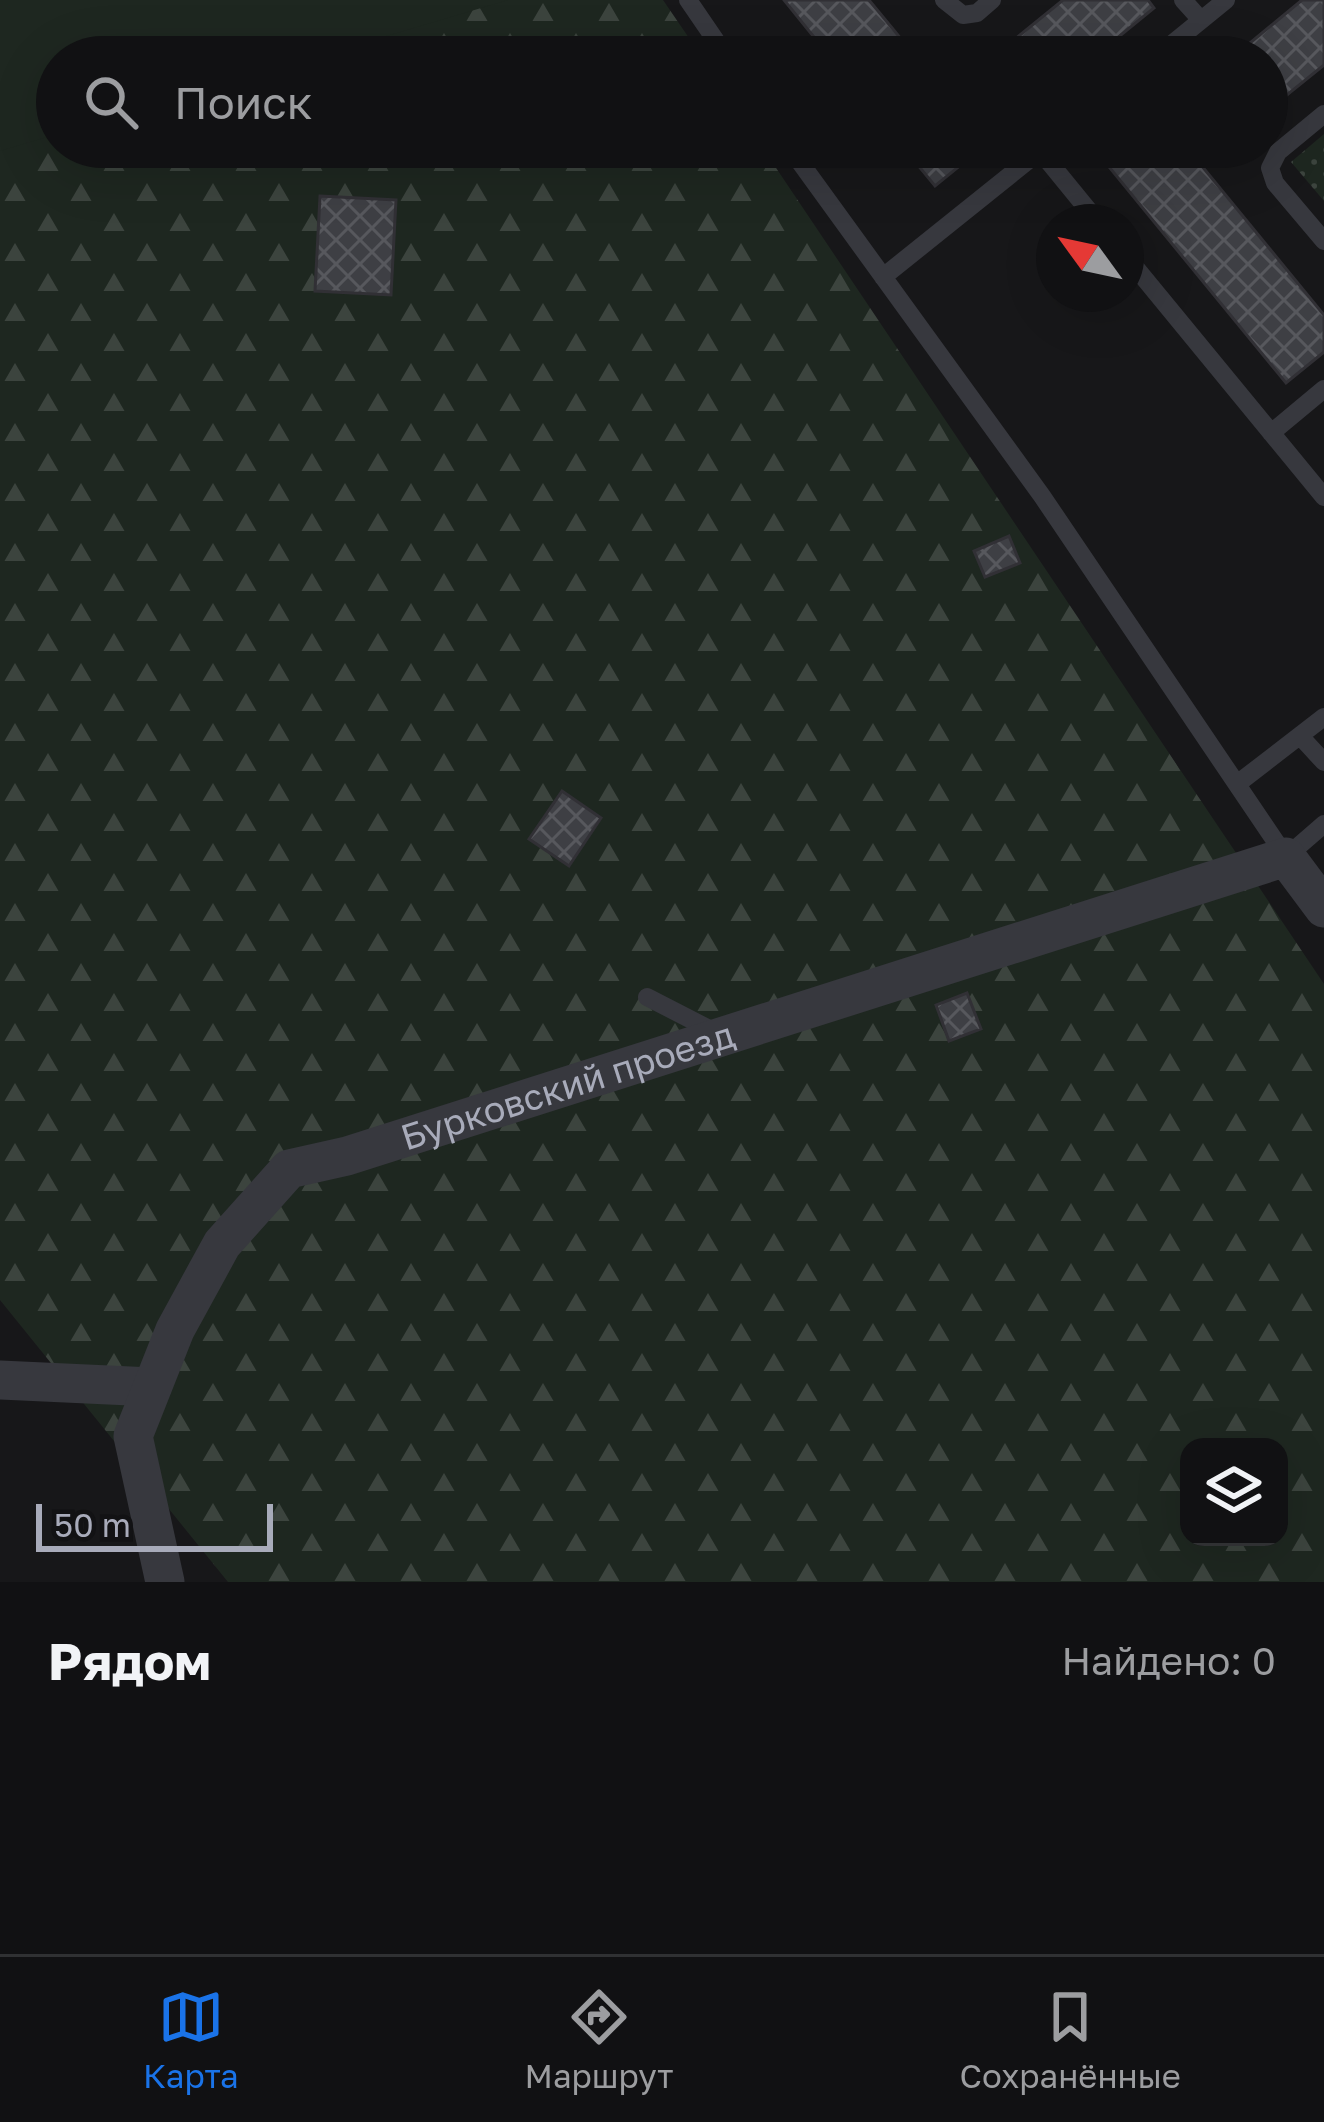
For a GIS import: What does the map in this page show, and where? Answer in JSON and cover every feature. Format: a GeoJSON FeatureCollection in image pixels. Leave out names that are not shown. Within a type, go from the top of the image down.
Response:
{"type":"FeatureCollection","features":[{"type":"Feature","properties":{"kind":"street"},"geometry":{"type":"LineString","coordinates":[[1286,857],[1324,908]]}},
{"type":"Feature","properties":{"kind":"street","name":"Бурковский проезд"},"geometry":{"type":"LineString","coordinates":[[165,1582],[133,1436],[175,1330],[222,1244],[289,1169],[347,1156],[1286,857]]}},
{"type":"Feature","properties":{"kind":"street"},"geometry":{"type":"LineString","coordinates":[[0,1380],[152,1387]]}},
{"type":"Feature","properties":{"kind":"lane"},"geometry":{"type":"LineString","coordinates":[[688,0],[713,36]]}},
{"type":"Feature","properties":{"kind":"lane"},"geometry":{"type":"LineString","coordinates":[[944,0],[963,15],[977,13],[992,0]]}},
{"type":"Feature","properties":{"kind":"lane"},"geometry":{"type":"LineString","coordinates":[[1183,0],[1201,20]]}},
{"type":"Feature","properties":{"kind":"lane"},"geometry":{"type":"LineString","coordinates":[[1182,36],[1226,0]]}},
{"type":"Feature","properties":{"kind":"lane"},"geometry":{"type":"LineString","coordinates":[[1288,144],[1324,113]]}},
{"type":"Feature","properties":{"kind":"lane"},"geometry":{"type":"LineString","coordinates":[[804,168],[1042,496],[1286,857],[1324,824]]}},
{"type":"Feature","properties":{"kind":"lane"},"geometry":{"type":"LineString","coordinates":[[883,278],[1019,168]]}},
{"type":"Feature","properties":{"kind":"lane"},"geometry":{"type":"LineString","coordinates":[[1057,168],[1084,204]]}},
{"type":"Feature","properties":{"kind":"lane"},"geometry":{"type":"LineString","coordinates":[[1270,168],[1275,184],[1324,242]]}},
{"type":"Feature","properties":{"kind":"lane"},"geometry":{"type":"LineString","coordinates":[[1144,278],[1324,497]]}},
{"type":"Feature","properties":{"kind":"lane"},"geometry":{"type":"LineString","coordinates":[[1271,433],[1324,389]]}},
{"type":"Feature","properties":{"kind":"lane"},"geometry":{"type":"LineString","coordinates":[[1237,784],[1324,717]]}},
{"type":"Feature","properties":{"kind":"lane"},"geometry":{"type":"LineString","coordinates":[[1300,736],[1324,762]]}},
{"type":"Feature","properties":{"kind":"lane"},"geometry":{"type":"LineString","coordinates":[[647,997],[723,1036]]}},
{"type":"Feature","properties":{"kind":"green space"},"geometry":{"type":"Polygon","coordinates":[[[0,0],[663,0],[688,36],[36,36],[36,168],[776,168],[1324,984],[1324,1582],[228,1582],[0,1300],[0,0]]]}},
{"type":"Feature","properties":{"kind":"green space"},"geometry":{"type":"Polygon","coordinates":[[[0,0],[508,0],[387,36],[36,36],[36,140],[0,151],[0,0]]]}},
{"type":"Feature","properties":{"kind":"green space"},"geometry":{"type":"Polygon","coordinates":[[[1324,134],[1324,201],[1291,162],[1324,134]]]}},
{"type":"Feature","properties":{"kind":"building"},"geometry":{"type":"Polygon","coordinates":[[[784,0],[869,0],[899,36],[813,36],[784,0]]]}},
{"type":"Feature","properties":{"kind":"building"},"geometry":{"type":"Polygon","coordinates":[[[1063,0],[1148,0],[1154,8],[1120,36],[1019,36],[1063,0]]]}},
{"type":"Feature","properties":{"kind":"building"},"geometry":{"type":"Polygon","coordinates":[[[1302,0],[1324,0],[1324,65],[1288,94],[1288,36],[1258,36],[1302,0]]]}},
{"type":"Feature","properties":{"kind":"building"},"geometry":{"type":"Polygon","coordinates":[[[920,168],[957,168],[935,186],[920,168]]]}},
{"type":"Feature","properties":{"kind":"building"},"geometry":{"type":"Polygon","coordinates":[[[1110,168],[1203,168],[1324,315],[1324,352],[1286,383],[1110,168]]]}},
{"type":"Feature","properties":{"kind":"building"},"geometry":{"type":"Polygon","coordinates":[[[320,196],[396,200],[391,295],[315,291],[320,196]]]}},
{"type":"Feature","properties":{"kind":"building"},"geometry":{"type":"Polygon","coordinates":[[[1009,536],[1020,563],[985,577],[974,551],[1009,536]]]}},
{"type":"Feature","properties":{"kind":"building"},"geometry":{"type":"Polygon","coordinates":[[[562,791],[601,818],[569,866],[529,839],[562,791]]]}},
{"type":"Feature","properties":{"kind":"building"},"geometry":{"type":"Polygon","coordinates":[[[967,993],[981,1029],[949,1041],[936,1005],[967,993]]]}}]}
